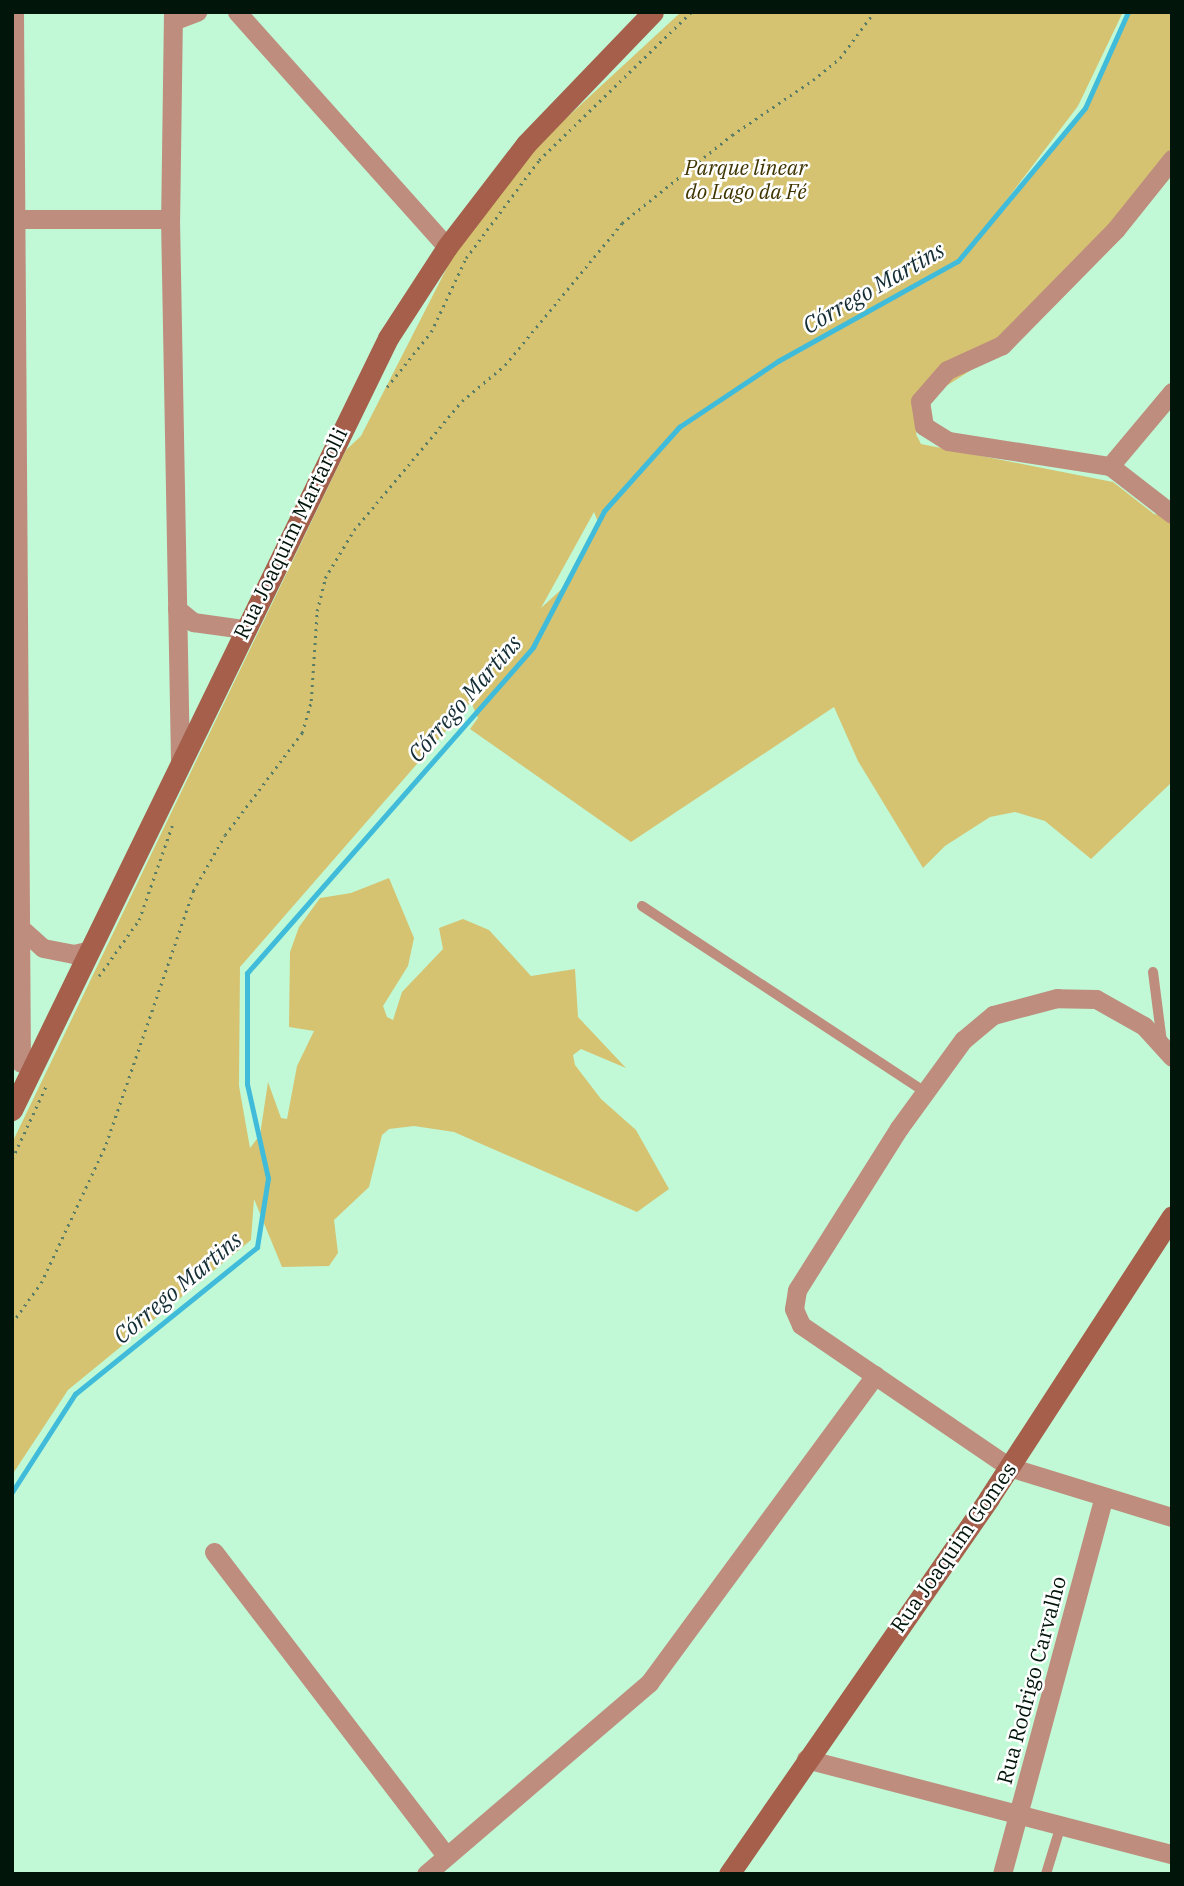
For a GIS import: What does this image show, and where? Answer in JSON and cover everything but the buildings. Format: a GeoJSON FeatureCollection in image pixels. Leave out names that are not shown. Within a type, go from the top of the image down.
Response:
{"type":"FeatureCollection","features":[{"type":"Feature","properties":{"kind":"street"},"geometry":{"type":"LineString","coordinates":[[14,12],[16,716],[30,1066]]}},
{"type":"Feature","properties":{"kind":"street"},"geometry":{"type":"LineString","coordinates":[[180,760],[170,219],[173,17],[197,12]]}},
{"type":"Feature","properties":{"kind":"street"},"geometry":{"type":"LineString","coordinates":[[237,12],[447,247]]}},
{"type":"Feature","properties":{"kind":"street","name":"Rua Joaquim Martarolli"},"geometry":{"type":"LineString","coordinates":[[12,1110],[30,1066],[90,950],[243,629],[377,360],[447,247],[526,144],[644,15]]}},
{"type":"Feature","properties":{"kind":"street"},"geometry":{"type":"LineString","coordinates":[[1172,159],[1116,229],[1002,345],[947,370],[920,401],[924,426],[948,441],[1110,466],[1172,514]]}},
{"type":"Feature","properties":{"kind":"street"},"geometry":{"type":"LineString","coordinates":[[14,219],[170,219]]}},
{"type":"Feature","properties":{"kind":"street"},"geometry":{"type":"LineString","coordinates":[[1110,466],[1172,392]]}},
{"type":"Feature","properties":{"kind":"street"},"geometry":{"type":"LineString","coordinates":[[177,609],[193,622],[243,629]]}},
{"type":"Feature","properties":{"kind":"street"},"geometry":{"type":"LineString","coordinates":[[24,931],[43,948],[74,954],[90,950]]}},
{"type":"Feature","properties":{"kind":"street"},"geometry":{"type":"LineString","coordinates":[[1167,1050],[1144,1026],[1096,999],[1026,1003],[993,1015],[963,1040],[925,1092],[797,1290],[794,1309],[801,1325],[1009,1466],[1103,1499],[1172,1517]]}},
{"type":"Feature","properties":{"kind":"street","name":"Rua Joaquim Gomes"},"geometry":{"type":"LineString","coordinates":[[729,1874],[1009,1466],[1172,1216]]}},
{"type":"Feature","properties":{"kind":"street"},"geometry":{"type":"LineString","coordinates":[[214,1552],[437,1866],[519,1799],[649,1683],[875,1375]]}},
{"type":"Feature","properties":{"kind":"street","name":"Rua Rodrigo Carvalho"},"geometry":{"type":"LineString","coordinates":[[1002,1874],[1103,1499]]}},
{"type":"Feature","properties":{"kind":"street"},"geometry":{"type":"LineString","coordinates":[[806,1759],[1172,1854]]}},
{"type":"Feature","properties":{"kind":"lane"},"geometry":{"type":"LineString","coordinates":[[642,906],[925,1092]]}},
{"type":"Feature","properties":{"kind":"lane"},"geometry":{"type":"LineString","coordinates":[[1153,972],[1167,1050]]}},
{"type":"Feature","properties":{"kind":"lane"},"geometry":{"type":"LineString","coordinates":[[1046,1874],[1061,1825]]}},
{"type":"Feature","properties":{"kind":"path"},"geometry":{"type":"LineString","coordinates":[[379,397],[431,332],[466,258],[539,160],[691,12]]}},
{"type":"Feature","properties":{"kind":"path"},"geometry":{"type":"LineString","coordinates":[[12,1322],[41,1283],[106,1144],[193,891],[225,835],[302,733],[325,578],[354,530],[462,401],[505,365],[622,223],[732,135],[813,80],[840,58],[874,12]]}},
{"type":"Feature","properties":{"kind":"path"},"geometry":{"type":"LineString","coordinates":[[98,978],[139,920],[177,814]]}},
{"type":"Feature","properties":{"kind":"path"},"geometry":{"type":"LineString","coordinates":[[12,1159],[30,1066]]}},
{"type":"Feature","properties":{"kind":"green space","name":"Parque linear do Lago da Fé"},"geometry":{"type":"Polygon","coordinates":[[[681,12],[1123,12],[1078,106],[1002,206],[1085,108],[1131,12],[1172,12],[1172,166],[1021,338],[929,397],[916,434],[921,444],[1113,482],[1154,514],[1172,516],[1172,782],[1091,859],[1045,821],[1015,812],[990,817],[945,846],[923,868],[858,761],[834,707],[631,842],[470,729],[478,718],[471,702],[240,967],[239,1086],[250,1148],[260,1135],[268,1082],[281,1118],[287,1119],[297,1066],[314,1031],[289,1027],[290,952],[299,927],[320,898],[351,893],[389,878],[414,938],[408,966],[383,1006],[387,1017],[393,1020],[402,992],[443,949],[439,928],[463,919],[489,930],[531,976],[575,969],[578,1017],[626,1068],[581,1049],[573,1055],[575,1065],[601,1099],[636,1130],[669,1189],[637,1212],[454,1132],[414,1126],[389,1129],[382,1135],[369,1187],[334,1220],[338,1253],[329,1266],[282,1267],[254,1199],[251,1240],[68,1390],[12,1475],[12,1143],[346,450],[361,436],[454,254],[536,146],[681,12]],[[594,512],[541,608],[564,587],[598,522],[594,512]]]}},
{"type":"Feature","properties":{"kind":"waterway","name":"Córrego Martins"},"geometry":{"type":"LineString","coordinates":[[12,1492],[75,1394],[257,1247],[268,1178],[247,1084],[247,973],[533,647],[604,511],[679,427],[778,361],[958,261],[1085,108],[1128,12]]}}]}
